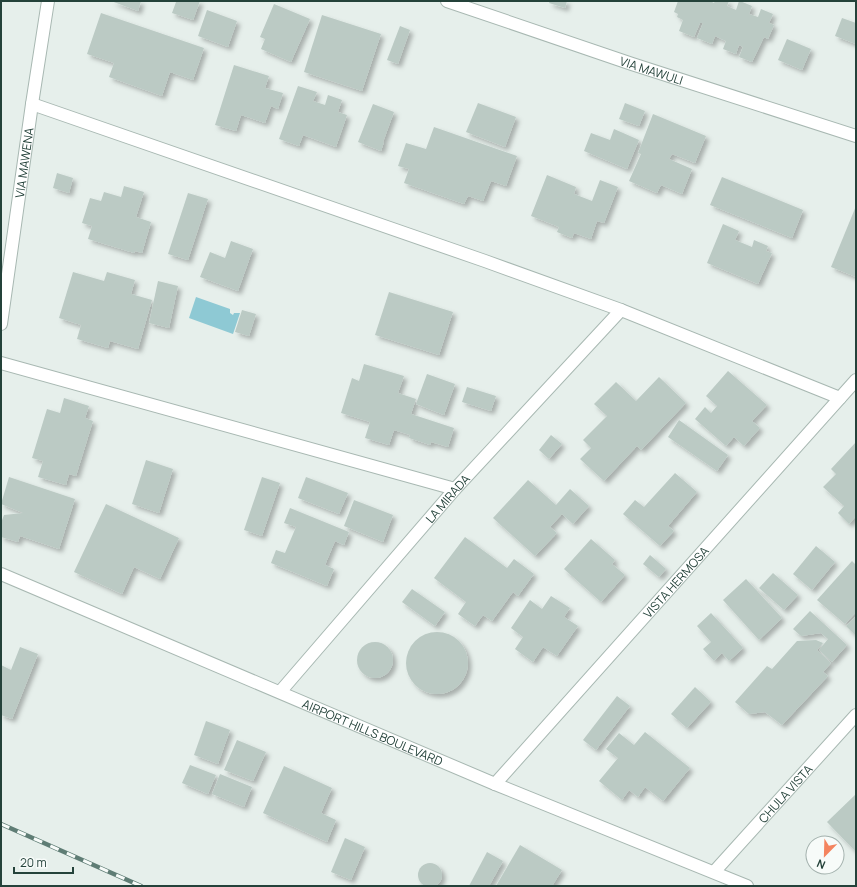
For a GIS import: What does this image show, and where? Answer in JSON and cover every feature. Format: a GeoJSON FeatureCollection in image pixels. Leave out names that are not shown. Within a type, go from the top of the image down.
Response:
{"type":"FeatureCollection","features":[{"type":"Feature","properties":{"kind":"street","name":"VIA MAWENA"},"geometry":{"type":"LineString","coordinates":[[1,324],[48,1]]}},
{"type":"Feature","properties":{"kind":"street","name":"VIA MAWULI"},"geometry":{"type":"LineString","coordinates":[[447,1],[632,64],[856,136]]}},
{"type":"Feature","properties":{"kind":"street"},"geometry":{"type":"LineString","coordinates":[[32,104],[485,260],[621,310],[840,398]]}},
{"type":"Feature","properties":{"kind":"street","name":"LA MIRADA"},"geometry":{"type":"LineString","coordinates":[[280,692],[455,489],[621,310]]}},
{"type":"Feature","properties":{"kind":"street"},"geometry":{"type":"LineString","coordinates":[[1,363],[455,489]]}},
{"type":"Feature","properties":{"kind":"street","name":"VISTA HERMOSA"},"geometry":{"type":"LineString","coordinates":[[495,784],[856,380]]}},
{"type":"Feature","properties":{"kind":"street","name":"AIRPORT HILLS BOULEVARD"},"geometry":{"type":"LineString","coordinates":[[1,574],[495,784],[747,886]]}},
{"type":"Feature","properties":{"kind":"street","name":"CHULA VISTA"},"geometry":{"type":"LineString","coordinates":[[714,872],[856,716]]}},
{"type":"Feature","properties":{"kind":"water"},"geometry":{"type":"Polygon","coordinates":[[[196,297],[230,309],[230,313],[233,315],[234,313],[240,313],[233,334],[189,318],[196,297]]]}},
{"type":"Feature","properties":{"kind":"building"},"geometry":{"type":"Polygon","coordinates":[[[111,1],[141,1],[138,11],[111,1]]]}},
{"type":"Feature","properties":{"kind":"building"},"geometry":{"type":"Polygon","coordinates":[[[173,1],[200,1],[193,20],[172,13],[176,2],[173,1]]]}},
{"type":"Feature","properties":{"kind":"building"},"geometry":{"type":"Polygon","coordinates":[[[550,1],[567,1],[565,8],[549,3],[550,1]]]}},
{"type":"Feature","properties":{"kind":"building"},"geometry":{"type":"Polygon","coordinates":[[[678,1],[710,1],[714,3],[715,1],[729,1],[727,6],[736,10],[740,1],[752,6],[749,14],[758,17],[761,9],[773,14],[769,23],[774,25],[768,39],[764,37],[752,62],[739,57],[743,47],[739,45],[736,54],[723,49],[726,41],[715,36],[712,44],[697,38],[703,23],[700,23],[694,37],[679,31],[683,20],[677,17],[678,14],[674,12],[678,1]]]}},
{"type":"Feature","properties":{"kind":"building"},"geometry":{"type":"Polygon","coordinates":[[[274,4],[310,19],[291,62],[261,49],[265,39],[260,37],[274,4]]]}},
{"type":"Feature","properties":{"kind":"building"},"geometry":{"type":"Polygon","coordinates":[[[207,10],[237,21],[228,47],[198,36],[207,10]]]}},
{"type":"Feature","properties":{"kind":"building"},"geometry":{"type":"Polygon","coordinates":[[[101,13],[204,48],[193,80],[170,72],[162,96],[109,77],[114,63],[87,54],[101,13]]]}},
{"type":"Feature","properties":{"kind":"building"},"geometry":{"type":"Polygon","coordinates":[[[322,15],[381,34],[362,91],[304,72],[322,15]]]}},
{"type":"Feature","properties":{"kind":"building"},"geometry":{"type":"Polygon","coordinates":[[[842,18],[856,23],[856,44],[835,36],[842,18]]]}},
{"type":"Feature","properties":{"kind":"building"},"geometry":{"type":"Polygon","coordinates":[[[400,26],[410,30],[398,64],[387,60],[400,26]]]}},
{"type":"Feature","properties":{"kind":"building"},"geometry":{"type":"Polygon","coordinates":[[[787,39],[811,49],[802,70],[778,60],[787,39]]]}},
{"type":"Feature","properties":{"kind":"building"},"geometry":{"type":"Polygon","coordinates":[[[234,65],[269,76],[265,88],[283,93],[278,109],[271,106],[265,123],[241,115],[236,131],[215,125],[234,65]]]}},
{"type":"Feature","properties":{"kind":"building"},"geometry":{"type":"Polygon","coordinates":[[[298,86],[317,92],[313,101],[325,105],[328,95],[342,100],[338,112],[347,115],[336,147],[303,135],[299,146],[279,139],[298,86]]]}},
{"type":"Feature","properties":{"kind":"building"},"geometry":{"type":"Polygon","coordinates":[[[478,103],[516,117],[505,147],[466,132],[478,103]]]}},
{"type":"Feature","properties":{"kind":"building"},"geometry":{"type":"Polygon","coordinates":[[[625,103],[645,111],[639,126],[619,119],[625,103]]]}},
{"type":"Feature","properties":{"kind":"building"},"geometry":{"type":"Polygon","coordinates":[[[373,104],[394,112],[381,151],[358,142],[373,104]]]}},
{"type":"Feature","properties":{"kind":"building"},"geometry":{"type":"Polygon","coordinates":[[[653,114],[706,136],[695,163],[672,154],[669,159],[692,169],[682,194],[661,185],[657,193],[629,181],[641,154],[638,153],[653,114]]]}},
{"type":"Feature","properties":{"kind":"building"},"geometry":{"type":"Polygon","coordinates":[[[434,127],[517,156],[506,186],[491,181],[483,201],[468,196],[464,204],[404,183],[409,169],[398,166],[406,143],[426,149],[434,127]]]}},
{"type":"Feature","properties":{"kind":"building"},"geometry":{"type":"Polygon","coordinates":[[[614,129],[639,140],[627,169],[584,151],[591,133],[610,140],[614,129]]]}},
{"type":"Feature","properties":{"kind":"building"},"geometry":{"type":"Polygon","coordinates":[[[57,173],[73,178],[69,193],[53,188],[57,173]]]}},
{"type":"Feature","properties":{"kind":"building"},"geometry":{"type":"Polygon","coordinates":[[[547,175],[576,187],[574,194],[592,201],[600,180],[618,187],[604,223],[597,221],[591,239],[574,233],[572,238],[557,232],[559,227],[531,216],[547,175]]]}},
{"type":"Feature","properties":{"kind":"building"},"geometry":{"type":"Polygon","coordinates":[[[722,177],[803,210],[792,238],[710,205],[722,177]]]}},
{"type":"Feature","properties":{"kind":"building"},"geometry":{"type":"Polygon","coordinates":[[[124,186],[144,192],[136,217],[151,222],[142,253],[135,251],[134,253],[88,239],[92,226],[82,223],[90,198],[101,201],[104,192],[121,197],[124,186]]]}},
{"type":"Feature","properties":{"kind":"building"},"geometry":{"type":"Polygon","coordinates":[[[188,193],[208,199],[188,260],[168,254],[188,193]]]}},
{"type":"Feature","properties":{"kind":"building"},"geometry":{"type":"Polygon","coordinates":[[[856,206],[856,277],[831,267],[856,206]]]}},
{"type":"Feature","properties":{"kind":"building"},"geometry":{"type":"Polygon","coordinates":[[[723,224],[739,231],[735,240],[752,247],[754,240],[768,246],[766,251],[772,253],[758,284],[707,263],[723,224]]]}},
{"type":"Feature","properties":{"kind":"building"},"geometry":{"type":"Polygon","coordinates":[[[231,241],[253,249],[238,291],[200,277],[210,252],[225,258],[231,241]]]}},
{"type":"Feature","properties":{"kind":"building"},"geometry":{"type":"Polygon","coordinates":[[[73,272],[104,281],[107,272],[135,280],[131,294],[152,300],[138,349],[110,341],[108,348],[77,339],[81,325],[59,318],[73,272]]]}},
{"type":"Feature","properties":{"kind":"building"},"geometry":{"type":"Polygon","coordinates":[[[158,281],[178,286],[169,328],[149,323],[158,281]]]}},
{"type":"Feature","properties":{"kind":"building"},"geometry":{"type":"Polygon","coordinates":[[[389,292],[453,312],[439,355],[375,335],[389,292]]]}},
{"type":"Feature","properties":{"kind":"building"},"geometry":{"type":"Polygon","coordinates":[[[242,310],[256,314],[249,336],[235,332],[242,310]]]}},
{"type":"Feature","properties":{"kind":"building"},"geometry":{"type":"Polygon","coordinates":[[[364,364],[404,376],[398,393],[416,399],[411,414],[454,428],[448,447],[431,442],[430,445],[409,438],[410,435],[394,430],[389,445],[365,438],[370,422],[341,413],[352,378],[359,381],[364,364]]]}},
{"type":"Feature","properties":{"kind":"building"},"geometry":{"type":"Polygon","coordinates":[[[728,371],[767,405],[752,421],[760,428],[744,446],[734,437],[726,446],[695,419],[705,407],[711,413],[717,406],[706,396],[728,371]]]}},
{"type":"Feature","properties":{"kind":"building"},"geometry":{"type":"Polygon","coordinates":[[[427,374],[455,384],[444,415],[416,404],[427,374]]]}},
{"type":"Feature","properties":{"kind":"building"},"geometry":{"type":"Polygon","coordinates":[[[659,377],[686,403],[641,450],[637,446],[604,481],[580,459],[591,448],[583,440],[607,416],[594,404],[616,382],[636,401],[659,377]]]}},
{"type":"Feature","properties":{"kind":"building"},"geometry":{"type":"Polygon","coordinates":[[[467,387],[496,396],[491,411],[462,402],[467,387]]]}},
{"type":"Feature","properties":{"kind":"building"},"geometry":{"type":"Polygon","coordinates":[[[64,398],[89,406],[85,418],[93,421],[76,476],[69,474],[66,485],[38,477],[43,461],[32,458],[47,409],[60,413],[64,398]]]}},
{"type":"Feature","properties":{"kind":"building"},"geometry":{"type":"Polygon","coordinates":[[[679,420],[728,455],[717,471],[668,437],[679,420]]]}},
{"type":"Feature","properties":{"kind":"building"},"geometry":{"type":"Polygon","coordinates":[[[551,435],[562,444],[549,459],[539,450],[551,435]]]}},
{"type":"Feature","properties":{"kind":"building"},"geometry":{"type":"Polygon","coordinates":[[[856,442],[856,516],[849,524],[838,513],[844,506],[823,487],[836,474],[831,469],[856,442]]]}},
{"type":"Feature","properties":{"kind":"building"},"geometry":{"type":"Polygon","coordinates":[[[146,460],[173,469],[159,513],[132,504],[146,460]]]}},
{"type":"Feature","properties":{"kind":"building"},"geometry":{"type":"Polygon","coordinates":[[[675,473],[697,492],[668,526],[674,531],[660,546],[623,514],[635,500],[644,507],[675,473]]]}},
{"type":"Feature","properties":{"kind":"building"},"geometry":{"type":"Polygon","coordinates":[[[9,477],[75,499],[59,549],[20,536],[18,542],[1,537],[1,523],[4,515],[23,513],[1,504],[9,477]]]}},
{"type":"Feature","properties":{"kind":"building"},"geometry":{"type":"Polygon","coordinates":[[[262,477],[280,483],[262,536],[244,530],[262,477]]]}},
{"type":"Feature","properties":{"kind":"building"},"geometry":{"type":"Polygon","coordinates":[[[306,477],[348,493],[339,514],[298,498],[306,477]]]}},
{"type":"Feature","properties":{"kind":"building"},"geometry":{"type":"Polygon","coordinates":[[[528,480],[556,505],[570,489],[589,506],[573,524],[562,514],[550,527],[557,533],[535,556],[493,518],[528,480]]]}},
{"type":"Feature","properties":{"kind":"building"},"geometry":{"type":"Polygon","coordinates":[[[354,500],[393,515],[383,542],[344,526],[354,500]]]}},
{"type":"Feature","properties":{"kind":"building"},"geometry":{"type":"Polygon","coordinates":[[[106,504],[179,538],[160,579],[134,567],[122,594],[74,572],[106,504]]]}},
{"type":"Feature","properties":{"kind":"building"},"geometry":{"type":"Polygon","coordinates":[[[290,508],[349,532],[344,545],[335,541],[325,565],[334,569],[327,586],[271,563],[276,550],[285,553],[296,527],[284,523],[290,508]]]}},
{"type":"Feature","properties":{"kind":"building"},"geometry":{"type":"Polygon","coordinates":[[[465,537],[507,568],[514,559],[534,574],[518,596],[513,592],[492,621],[483,615],[475,626],[458,614],[466,602],[434,578],[465,537]]]}},
{"type":"Feature","properties":{"kind":"building"},"geometry":{"type":"Polygon","coordinates":[[[591,539],[615,560],[612,564],[625,575],[601,602],[564,569],[591,539]]]}},
{"type":"Feature","properties":{"kind":"building"},"geometry":{"type":"Polygon","coordinates":[[[816,546],[835,562],[812,590],[793,574],[816,546]]]}},
{"type":"Feature","properties":{"kind":"building"},"geometry":{"type":"Polygon","coordinates":[[[650,555],[666,569],[659,577],[643,564],[650,555]]]}},
{"type":"Feature","properties":{"kind":"building"},"geometry":{"type":"Polygon","coordinates":[[[852,561],[856,565],[856,612],[845,624],[817,600],[852,561]]]}},
{"type":"Feature","properties":{"kind":"building"},"geometry":{"type":"Polygon","coordinates":[[[773,573],[798,595],[784,610],[759,588],[773,573]]]}},
{"type":"Feature","properties":{"kind":"building"},"geometry":{"type":"Polygon","coordinates":[[[746,579],[782,618],[759,640],[723,600],[746,579]]]}},
{"type":"Feature","properties":{"kind":"building"},"geometry":{"type":"Polygon","coordinates":[[[412,589],[445,612],[435,626],[402,602],[412,589]]]}},
{"type":"Feature","properties":{"kind":"building"},"geometry":{"type":"Polygon","coordinates":[[[551,596],[570,608],[564,617],[578,626],[557,656],[543,647],[533,662],[515,649],[523,637],[511,628],[530,600],[542,609],[551,596]]]}},
{"type":"Feature","properties":{"kind":"building"},"geometry":{"type":"Polygon","coordinates":[[[810,611],[847,645],[832,662],[819,650],[828,639],[821,633],[801,636],[793,629],[810,611]]]}},
{"type":"Feature","properties":{"kind":"building"},"geometry":{"type":"Polygon","coordinates":[[[711,613],[743,648],[729,661],[722,653],[714,661],[703,649],[711,642],[697,626],[711,613]]]}},
{"type":"Feature","properties":{"kind":"building"},"geometry":{"type":"Polygon","coordinates":[[[856,616],[856,636],[846,626],[856,616]]]}},
{"type":"Feature","properties":{"kind":"building"},"geometry":{"type":"Polygon","coordinates":[[[431,632],[443,632],[459,641],[466,651],[468,663],[466,675],[459,685],[443,694],[431,694],[420,689],[411,680],[406,669],[406,657],[411,646],[420,637],[431,632]]]}},
{"type":"Feature","properties":{"kind":"building"},"geometry":{"type":"Polygon","coordinates":[[[816,640],[823,643],[817,650],[831,663],[823,672],[828,676],[782,725],[765,712],[749,714],[735,702],[767,666],[772,669],[797,641],[816,640]]]}},
{"type":"Feature","properties":{"kind":"building"},"geometry":{"type":"Polygon","coordinates":[[[378,642],[388,647],[392,653],[392,667],[388,673],[382,677],[372,678],[362,673],[358,667],[357,657],[362,647],[368,643],[378,642]]]}},
{"type":"Feature","properties":{"kind":"building"},"geometry":{"type":"Polygon","coordinates":[[[20,647],[38,654],[12,719],[1,715],[1,665],[11,670],[20,647]]]}},
{"type":"Feature","properties":{"kind":"building"},"geometry":{"type":"Polygon","coordinates":[[[695,687],[711,702],[687,728],[671,714],[695,687]]]}},
{"type":"Feature","properties":{"kind":"building"},"geometry":{"type":"Polygon","coordinates":[[[617,696],[630,706],[596,750],[583,740],[617,696]]]}},
{"type":"Feature","properties":{"kind":"building"},"geometry":{"type":"Polygon","coordinates":[[[206,721],[230,730],[218,764],[194,755],[206,721]]]}},
{"type":"Feature","properties":{"kind":"building"},"geometry":{"type":"Polygon","coordinates":[[[645,732],[690,768],[663,801],[645,787],[638,797],[629,790],[622,800],[599,781],[618,758],[606,749],[619,733],[634,745],[645,732]]]}},
{"type":"Feature","properties":{"kind":"building"},"geometry":{"type":"Polygon","coordinates":[[[237,740],[266,752],[253,781],[224,770],[237,740]]]}},
{"type":"Feature","properties":{"kind":"building"},"geometry":{"type":"Polygon","coordinates":[[[190,765],[216,775],[208,794],[182,783],[190,765]]]}},
{"type":"Feature","properties":{"kind":"building"},"geometry":{"type":"Polygon","coordinates":[[[284,766],[332,788],[321,813],[336,820],[327,842],[263,813],[284,766]]]}},
{"type":"Feature","properties":{"kind":"building"},"geometry":{"type":"Polygon","coordinates":[[[220,774],[252,787],[244,807],[212,794],[220,774]]]}},
{"type":"Feature","properties":{"kind":"building"},"geometry":{"type":"Polygon","coordinates":[[[856,794],[856,852],[845,841],[845,835],[840,835],[827,822],[856,794]]]}},
{"type":"Feature","properties":{"kind":"building"},"geometry":{"type":"Polygon","coordinates":[[[345,838],[365,847],[351,880],[331,872],[345,838]]]}},
{"type":"Feature","properties":{"kind":"building"},"geometry":{"type":"Polygon","coordinates":[[[520,845],[562,870],[552,886],[496,886],[520,845]]]}},
{"type":"Feature","properties":{"kind":"building"},"geometry":{"type":"Polygon","coordinates":[[[487,852],[503,861],[489,886],[469,886],[487,852]]]}},
{"type":"Feature","properties":{"kind":"building"},"geometry":{"type":"Polygon","coordinates":[[[430,863],[439,866],[442,875],[439,884],[430,887],[421,884],[418,875],[421,866],[430,863]]]}},
{"type":"Feature","properties":{"kind":"railway"},"geometry":{"type":"LineString","coordinates":[[1,824],[141,886]]}}]}
